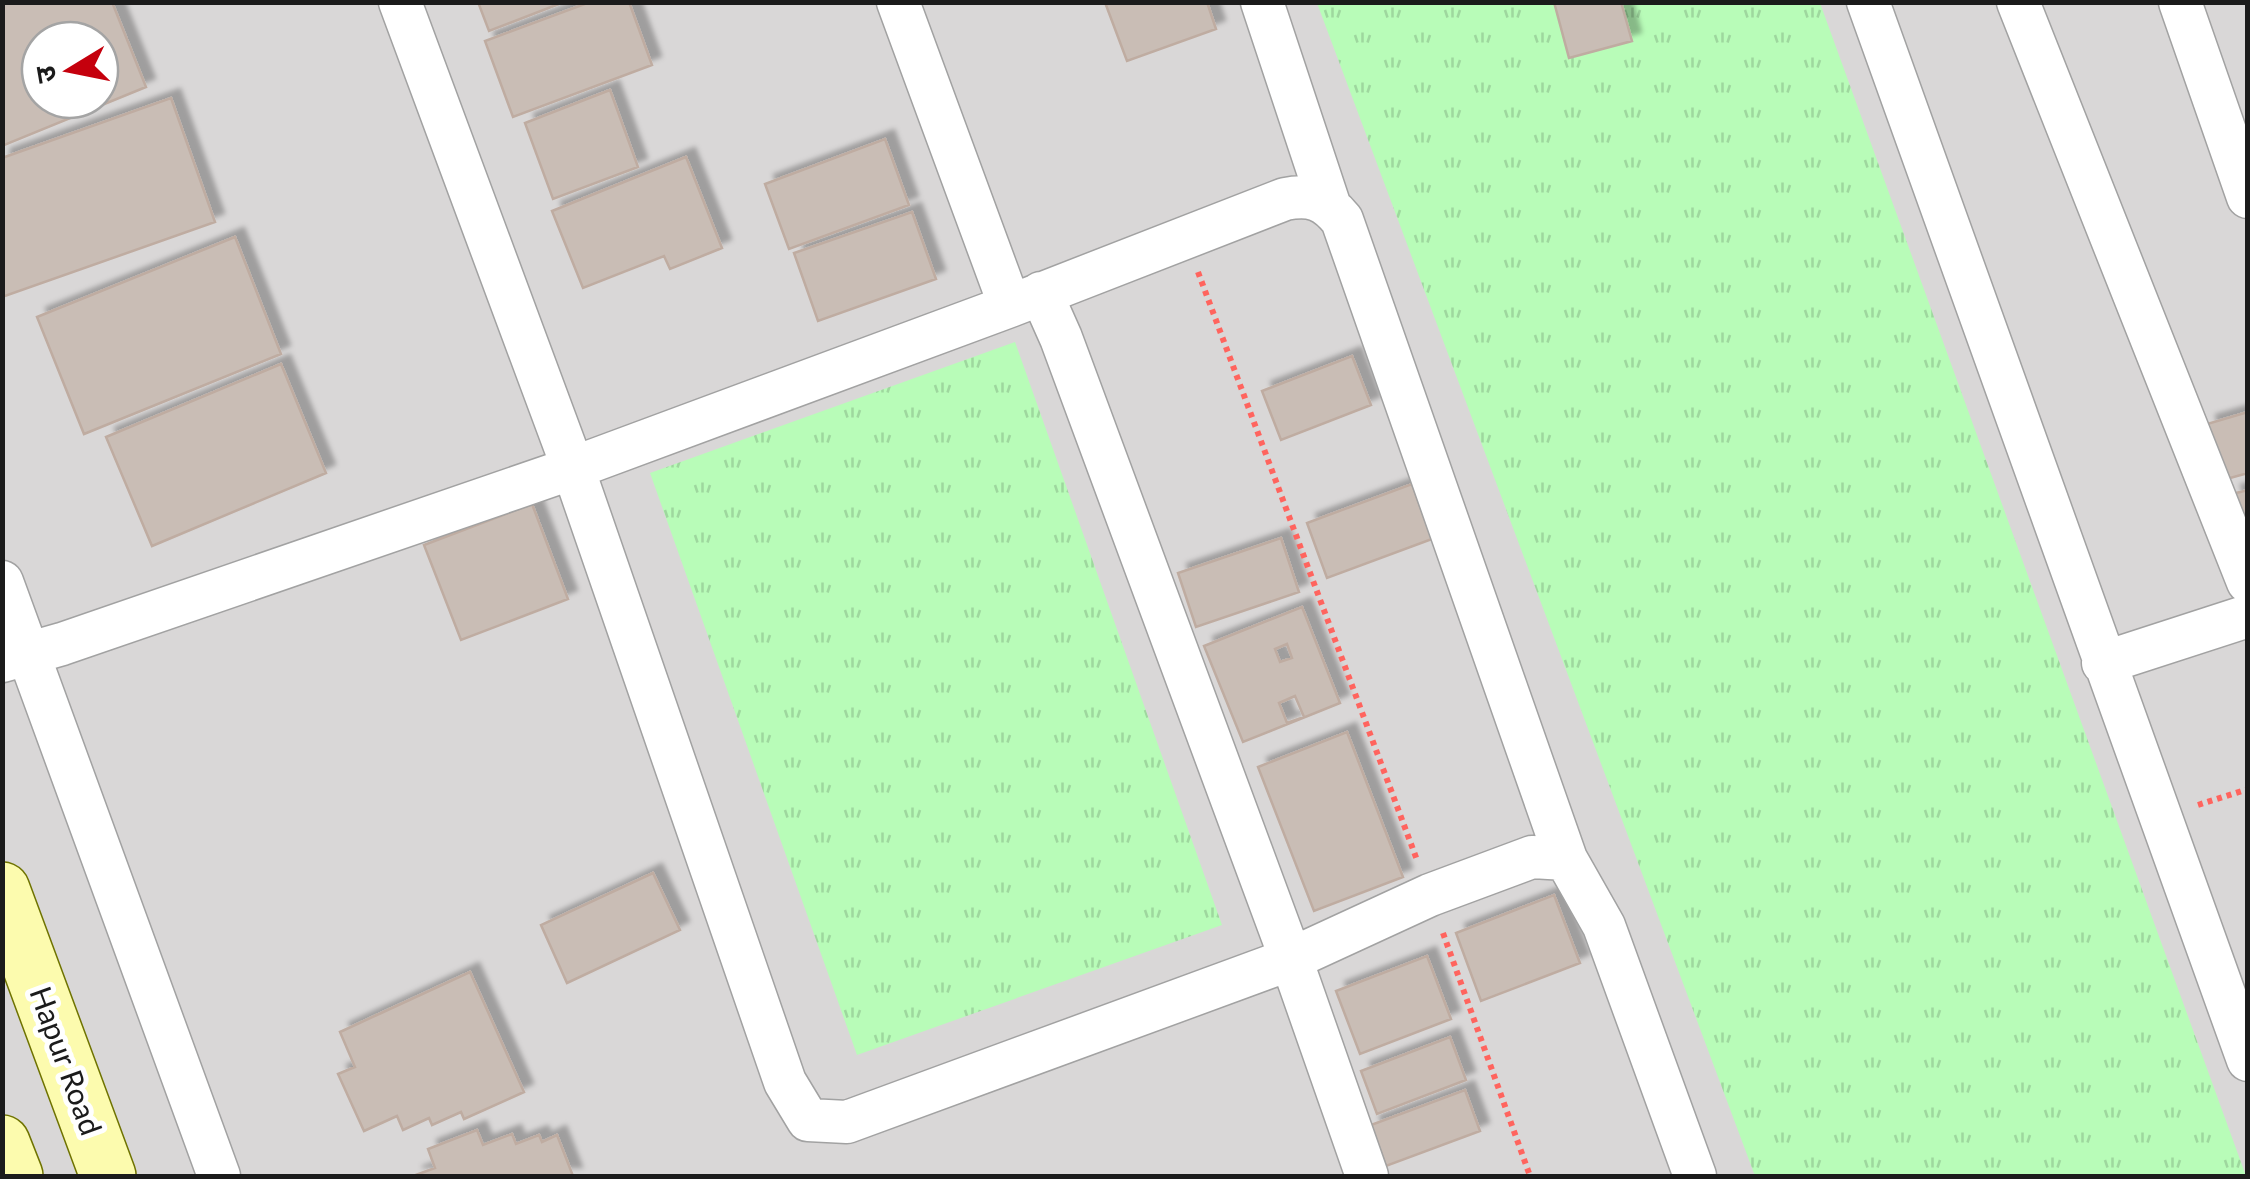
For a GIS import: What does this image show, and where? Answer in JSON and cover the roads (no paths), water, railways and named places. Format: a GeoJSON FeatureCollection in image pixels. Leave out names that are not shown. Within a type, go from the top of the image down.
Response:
{"type":"FeatureCollection","features":[{"type":"Feature","properties":{"kind":"main road","name":"Hapur Road"},"geometry":{"type":"LineString","coordinates":[[2,890],[108,1176]]}},
{"type":"Feature","properties":{"kind":"main road"},"geometry":{"type":"LineString","coordinates":[[2,1143],[15,1176]]}},
{"type":"Feature","properties":{"kind":"street"},"geometry":{"type":"LineString","coordinates":[[400,2],[573,468],[785,1082],[808,1120],[847,1122],[1291,959],[1430,895],[1532,857],[1566,859]]}},
{"type":"Feature","properties":{"kind":"street"},"geometry":{"type":"LineString","coordinates":[[898,2],[1026,300],[1061,338],[1291,959],[1367,1176]]}},
{"type":"Feature","properties":{"kind":"street"},"geometry":{"type":"LineString","coordinates":[[1262,2],[1329,204],[1342,220],[1566,859],[1604,926],[1695,1176]]}},
{"type":"Feature","properties":{"kind":"street"},"geometry":{"type":"LineString","coordinates":[[1868,2],[2158,818],[2232,973],[2248,1060]]}},
{"type":"Feature","properties":{"kind":"street"},"geometry":{"type":"LineString","coordinates":[[2018,2],[2248,582]]}},
{"type":"Feature","properties":{"kind":"street"},"geometry":{"type":"LineString","coordinates":[[2180,2],[2248,196]]}},
{"type":"Feature","properties":{"kind":"street"},"geometry":{"type":"LineString","coordinates":[[15,656],[62,644],[573,468],[1284,200],[1315,198],[1329,204]]}},
{"type":"Feature","properties":{"kind":"street"},"geometry":{"type":"LineString","coordinates":[[2,582],[15,656],[219,1176]]}},
{"type":"Feature","properties":{"kind":"street"},"geometry":{"type":"LineString","coordinates":[[2102,663],[2248,616]]}}]}
